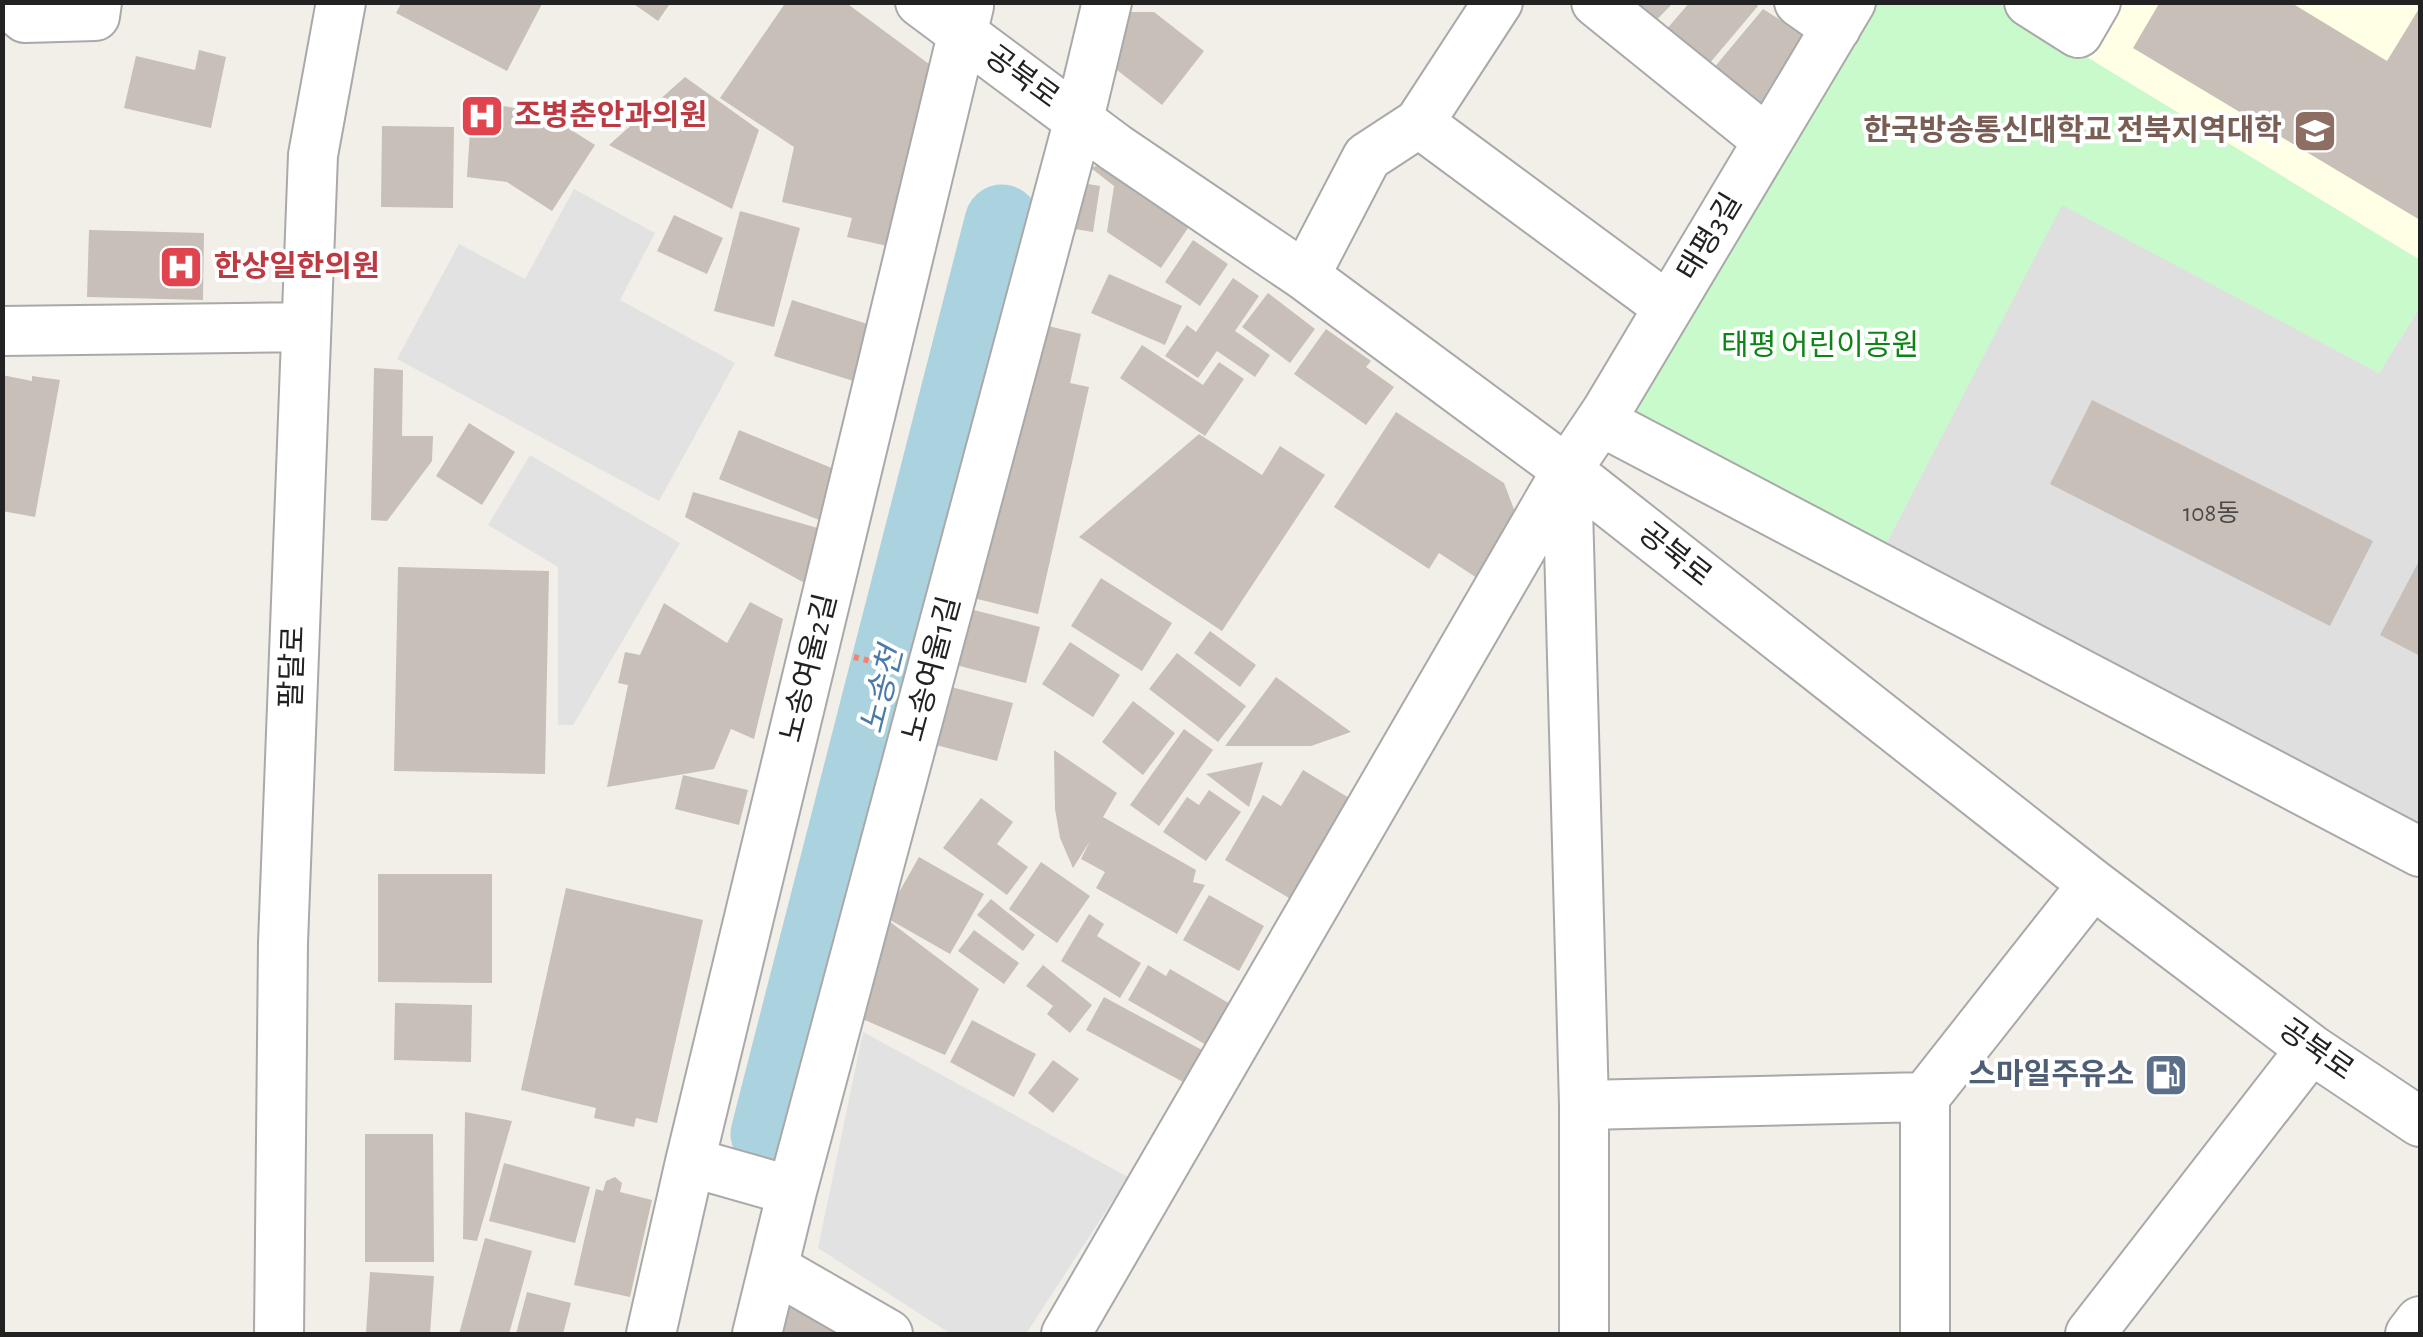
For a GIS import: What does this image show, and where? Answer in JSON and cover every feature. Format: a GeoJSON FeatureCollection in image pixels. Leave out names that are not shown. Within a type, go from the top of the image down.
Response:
{"type":"FeatureCollection","features":[{"type":"Feature","properties":{"kind":"street"},"geometry":{"type":"LineString","coordinates":[[6,2],[25,18],[95,16],[98,2]]}},
{"type":"Feature","properties":{"kind":"street","name":"팔달로"},"geometry":{"type":"LineString","coordinates":[[279,1334],[283,943],[313,156],[341,2]]}},
{"type":"Feature","properties":{"kind":"street","name":"공북로"},"geometry":{"type":"LineString","coordinates":[[920,2],[966,18],[1116,148],[1305,276],[1567,470],[2093,884],[2311,1049],[2420,1122]]}},
{"type":"Feature","properties":{"kind":"street","name":"노송여울1길"},"geometry":{"type":"LineString","coordinates":[[757,1334],[1079,118],[1106,2]]}},
{"type":"Feature","properties":{"kind":"street"},"geometry":{"type":"LineString","coordinates":[[1305,276],[1368,158],[1420,123],[1498,2]]}},
{"type":"Feature","properties":{"kind":"street"},"geometry":{"type":"LineString","coordinates":[[1596,2],[1768,141]]}},
{"type":"Feature","properties":{"kind":"street"},"geometry":{"type":"LineString","coordinates":[[2029,2],[2078,32],[2096,2]]}},
{"type":"Feature","properties":{"kind":"street","name":"태평3길"},"geometry":{"type":"LineString","coordinates":[[1066,1334],[1567,470],[1768,141],[1828,11]]}},
{"type":"Feature","properties":{"kind":"street","name":"노송여울2길"},"geometry":{"type":"LineString","coordinates":[[652,1334],[966,18]]}},
{"type":"Feature","properties":{"kind":"street"},"geometry":{"type":"LineString","coordinates":[[1420,123],[1668,308]]}},
{"type":"Feature","properties":{"kind":"street"},"geometry":{"type":"LineString","coordinates":[[2,331],[306,327]]}},
{"type":"Feature","properties":{"kind":"street"},"geometry":{"type":"LineString","coordinates":[[1600,421],[2420,852]]}},
{"type":"Feature","properties":{"kind":"street"},"geometry":{"type":"LineString","coordinates":[[1567,470],[1584,1105],[1584,1334]]}},
{"type":"Feature","properties":{"kind":"street"},"geometry":{"type":"LineString","coordinates":[[1926,1334],[1925,1097],[2093,884]]}},
{"type":"Feature","properties":{"kind":"street"},"geometry":{"type":"LineString","coordinates":[[2090,1334],[2311,1049]]}},
{"type":"Feature","properties":{"kind":"street"},"geometry":{"type":"LineString","coordinates":[[1584,1105],[1925,1097]]}},
{"type":"Feature","properties":{"kind":"street"},"geometry":{"type":"LineString","coordinates":[[690,1162],[792,1191]]}},
{"type":"Feature","properties":{"kind":"street"},"geometry":{"type":"LineString","coordinates":[[774,1269],[888,1334]]}},
{"type":"Feature","properties":{"kind":"street"},"geometry":{"type":"LineString","coordinates":[[2410,1334],[2420,1320]]}},
{"type":"Feature","properties":{"kind":"path"},"geometry":{"type":"LineString","coordinates":[[851,656],[902,669]]}},
{"type":"Feature","properties":{"kind":"shaded area","name":"한국방송통신대학교 전북지역대학"},"geometry":{"type":"Polygon","coordinates":[[[1998,3],[2420,3],[2420,260],[1998,3]]]}},
{"type":"Feature","properties":{"kind":"shaded area"},"geometry":{"type":"Polygon","coordinates":[[[574,189],[655,233],[620,300],[735,363],[659,501],[397,359],[459,244],[525,279],[574,189]]]}},
{"type":"Feature","properties":{"kind":"shaded area"},"geometry":{"type":"Polygon","coordinates":[[[2062,204],[2379,373],[2420,307],[2420,852],[1875,565],[2062,204]]]}},
{"type":"Feature","properties":{"kind":"shaded area"},"geometry":{"type":"Polygon","coordinates":[[[530,455],[680,543],[573,725],[558,725],[558,567],[488,525],[530,455]]]}},
{"type":"Feature","properties":{"kind":"shaded area"},"geometry":{"type":"Polygon","coordinates":[[[863,1032],[1128,1177],[1026,1334],[951,1334],[818,1248],[863,1032]]]}},
{"type":"Feature","properties":{"kind":"green space","name":"태평 어린이공원"},"geometry":{"type":"Polygon","coordinates":[[[1851,3],[1998,3],[2420,260],[2420,307],[2379,373],[2062,205],[1875,565],[1600,421],[1851,3]]]}},
{"type":"Feature","properties":{"kind":"building"},"geometry":{"type":"Polygon","coordinates":[[[402,2],[543,2],[507,71],[396,13],[402,2]]]}},
{"type":"Feature","properties":{"kind":"building"},"geometry":{"type":"Polygon","coordinates":[[[631,2],[671,2],[658,21],[631,2]]]}},
{"type":"Feature","properties":{"kind":"building"},"geometry":{"type":"Polygon","coordinates":[[[786,2],[845,2],[933,67],[892,247],[847,237],[852,218],[782,202],[794,147],[720,98],[786,2]]]}},
{"type":"Feature","properties":{"kind":"building"},"geometry":{"type":"Polygon","coordinates":[[[1690,2],[1754,2],[1758,6],[1698,77],[1653,45],[1690,2]]]}},
{"type":"Feature","properties":{"kind":"building","name":"한국방송통신대학교 전북지역대학"},"geometry":{"type":"Polygon","coordinates":[[[2160,2],[2290,2],[2387,61],[2420,7],[2420,220],[2133,48],[2160,2]]]}},
{"type":"Feature","properties":{"kind":"building"},"geometry":{"type":"Polygon","coordinates":[[[1605,3],[1673,3],[1640,37],[1605,3]]]}},
{"type":"Feature","properties":{"kind":"building"},"geometry":{"type":"Polygon","coordinates":[[[1763,9],[1809,38],[1758,118],[1703,81],[1763,9]]]}},
{"type":"Feature","properties":{"kind":"building"},"geometry":{"type":"Polygon","coordinates":[[[1115,12],[1154,12],[1204,51],[1162,105],[1117,70],[1106,21],[1115,12]]]}},
{"type":"Feature","properties":{"kind":"building"},"geometry":{"type":"Polygon","coordinates":[[[199,50],[226,57],[211,128],[124,108],[136,56],[195,70],[199,50]]]}},
{"type":"Feature","properties":{"kind":"building"},"geometry":{"type":"Polygon","coordinates":[[[685,77],[759,130],[732,209],[609,145],[685,77]]]}},
{"type":"Feature","properties":{"kind":"building"},"geometry":{"type":"Polygon","coordinates":[[[472,100],[546,114],[595,145],[552,211],[507,182],[467,177],[472,100]]]}},
{"type":"Feature","properties":{"kind":"building"},"geometry":{"type":"Polygon","coordinates":[[[382,126],[454,127],[453,208],[381,207],[382,126]]]}},
{"type":"Feature","properties":{"kind":"building"},"geometry":{"type":"Polygon","coordinates":[[[1110,160],[1194,219],[1161,268],[1107,232],[1114,186],[1091,168],[1110,160]]]}},
{"type":"Feature","properties":{"kind":"building"},"geometry":{"type":"Polygon","coordinates":[[[1070,181],[1100,186],[1093,232],[1063,227],[1070,181]]]}},
{"type":"Feature","properties":{"kind":"building"},"geometry":{"type":"Polygon","coordinates":[[[740,211],[800,228],[774,327],[714,311],[740,211]]]}},
{"type":"Feature","properties":{"kind":"building"},"geometry":{"type":"Polygon","coordinates":[[[674,215],[723,238],[707,274],[657,251],[674,215]]]}},
{"type":"Feature","properties":{"kind":"building"},"geometry":{"type":"Polygon","coordinates":[[[89,230],[204,233],[203,300],[87,297],[89,230]]]}},
{"type":"Feature","properties":{"kind":"building"},"geometry":{"type":"Polygon","coordinates":[[[1193,240],[1228,264],[1200,306],[1165,282],[1193,240]]]}},
{"type":"Feature","properties":{"kind":"building"},"geometry":{"type":"Polygon","coordinates":[[[1109,274],[1182,306],[1165,345],[1091,313],[1109,274]]]}},
{"type":"Feature","properties":{"kind":"building"},"geometry":{"type":"Polygon","coordinates":[[[1233,278],[1259,296],[1235,331],[1270,355],[1255,377],[1217,351],[1198,378],[1165,356],[1187,325],[1196,332],[1233,278]]]}},
{"type":"Feature","properties":{"kind":"building"},"geometry":{"type":"Polygon","coordinates":[[[1268,293],[1315,329],[1290,363],[1242,327],[1268,293]]]}},
{"type":"Feature","properties":{"kind":"building"},"geometry":{"type":"Polygon","coordinates":[[[792,300],[880,328],[863,384],[774,356],[792,300]]]}},
{"type":"Feature","properties":{"kind":"building"},"geometry":{"type":"Polygon","coordinates":[[[1028,321],[1081,334],[1070,383],[1089,387],[1038,614],[965,596],[1028,321]]]}},
{"type":"Feature","properties":{"kind":"building"},"geometry":{"type":"Polygon","coordinates":[[[1326,329],[1371,361],[1366,367],[1394,387],[1366,425],[1294,374],[1326,329]]]}},
{"type":"Feature","properties":{"kind":"building"},"geometry":{"type":"Polygon","coordinates":[[[1142,345],[1203,385],[1219,362],[1244,379],[1205,436],[1120,378],[1142,345]]]}},
{"type":"Feature","properties":{"kind":"building"},"geometry":{"type":"Polygon","coordinates":[[[374,368],[403,370],[402,436],[433,436],[432,461],[387,521],[371,520],[374,368]]]}},
{"type":"Feature","properties":{"kind":"building"},"geometry":{"type":"Polygon","coordinates":[[[2,375],[32,381],[32,376],[60,380],[35,517],[2,511],[2,375]]]}},
{"type":"Feature","properties":{"kind":"building"},"geometry":{"type":"Polygon","coordinates":[[[2092,400],[2373,541],[2330,626],[2050,484],[2092,400]]]}},
{"type":"Feature","properties":{"kind":"building"},"geometry":{"type":"Polygon","coordinates":[[[1396,412],[1504,483],[1520,525],[1483,582],[1439,553],[1429,569],[1334,507],[1396,412]]]}},
{"type":"Feature","properties":{"kind":"building"},"geometry":{"type":"Polygon","coordinates":[[[469,423],[515,452],[482,505],[436,476],[469,423]]]}},
{"type":"Feature","properties":{"kind":"building"},"geometry":{"type":"Polygon","coordinates":[[[739,430],[839,471],[819,520],[719,479],[739,430]]]}},
{"type":"Feature","properties":{"kind":"building"},"geometry":{"type":"Polygon","coordinates":[[[1199,434],[1262,475],[1280,446],[1325,475],[1222,631],[1079,537],[1199,434]]]}},
{"type":"Feature","properties":{"kind":"building"},"geometry":{"type":"Polygon","coordinates":[[[693,492],[821,529],[810,586],[685,517],[693,492]]]}},
{"type":"Feature","properties":{"kind":"building"},"geometry":{"type":"Polygon","coordinates":[[[2420,559],[2420,656],[2380,635],[2420,559]]]}},
{"type":"Feature","properties":{"kind":"building"},"geometry":{"type":"Polygon","coordinates":[[[398,567],[549,571],[545,774],[394,771],[398,567]]]}},
{"type":"Feature","properties":{"kind":"building"},"geometry":{"type":"Polygon","coordinates":[[[1101,578],[1172,623],[1142,671],[1071,626],[1101,578]]]}},
{"type":"Feature","properties":{"kind":"building"},"geometry":{"type":"Polygon","coordinates":[[[750,602],[783,619],[754,739],[731,729],[714,769],[607,787],[628,685],[618,683],[625,652],[640,655],[664,603],[727,643],[750,602]]]}},
{"type":"Feature","properties":{"kind":"building"},"geometry":{"type":"Polygon","coordinates":[[[962,607],[1040,627],[1026,683],[948,663],[962,607]]]}},
{"type":"Feature","properties":{"kind":"building"},"geometry":{"type":"Polygon","coordinates":[[[1210,631],[1256,665],[1240,687],[1194,653],[1210,631]]]}},
{"type":"Feature","properties":{"kind":"building"},"geometry":{"type":"Polygon","coordinates":[[[1070,642],[1120,675],[1093,717],[1042,684],[1070,642]]]}},
{"type":"Feature","properties":{"kind":"building"},"geometry":{"type":"Polygon","coordinates":[[[1177,653],[1246,706],[1218,742],[1149,689],[1177,653]]]}},
{"type":"Feature","properties":{"kind":"building"},"geometry":{"type":"Polygon","coordinates":[[[1276,677],[1351,732],[1311,746],[1225,746],[1276,677]]]}},
{"type":"Feature","properties":{"kind":"building"},"geometry":{"type":"Polygon","coordinates":[[[951,687],[1013,703],[997,761],[936,745],[951,687]]]}},
{"type":"Feature","properties":{"kind":"building"},"geometry":{"type":"Polygon","coordinates":[[[1133,701],[1175,733],[1143,775],[1102,742],[1133,701]]]}},
{"type":"Feature","properties":{"kind":"building"},"geometry":{"type":"Polygon","coordinates":[[[1184,729],[1213,750],[1159,826],[1130,805],[1184,729]]]}},
{"type":"Feature","properties":{"kind":"building"},"geometry":{"type":"Polygon","coordinates":[[[1054,750],[1117,793],[1103,817],[1196,870],[1193,882],[1205,885],[1177,934],[1096,888],[1105,872],[1081,859],[1090,841],[1073,868],[1060,838],[1055,809],[1054,750]]]}},
{"type":"Feature","properties":{"kind":"building"},"geometry":{"type":"Polygon","coordinates":[[[1263,762],[1249,807],[1206,774],[1263,762]]]}},
{"type":"Feature","properties":{"kind":"building"},"geometry":{"type":"Polygon","coordinates":[[[1303,770],[1359,804],[1299,904],[1225,860],[1263,795],[1281,806],[1303,770]]]}},
{"type":"Feature","properties":{"kind":"building"},"geometry":{"type":"Polygon","coordinates":[[[683,775],[748,790],[739,825],[675,809],[683,775]]]}},
{"type":"Feature","properties":{"kind":"building"},"geometry":{"type":"Polygon","coordinates":[[[1209,790],[1241,812],[1206,861],[1163,832],[1187,797],[1199,805],[1209,790]]]}},
{"type":"Feature","properties":{"kind":"building"},"geometry":{"type":"Polygon","coordinates":[[[981,798],[1013,822],[997,844],[1028,867],[1007,895],[943,848],[981,798]]]}},
{"type":"Feature","properties":{"kind":"building"},"geometry":{"type":"Polygon","coordinates":[[[919,857],[984,894],[950,954],[885,917],[919,857]]]}},
{"type":"Feature","properties":{"kind":"building"},"geometry":{"type":"Polygon","coordinates":[[[1041,862],[1090,896],[1057,943],[1009,909],[1041,862]]]}},
{"type":"Feature","properties":{"kind":"building"},"geometry":{"type":"Polygon","coordinates":[[[378,874],[492,874],[492,983],[378,982],[378,874]]]}},
{"type":"Feature","properties":{"kind":"building"},"geometry":{"type":"Polygon","coordinates":[[[566,888],[703,920],[657,1123],[636,1118],[634,1127],[594,1118],[596,1108],[521,1090],[566,888]]]}},
{"type":"Feature","properties":{"kind":"building"},"geometry":{"type":"Polygon","coordinates":[[[1209,895],[1264,926],[1239,971],[1183,940],[1209,895]]]}},
{"type":"Feature","properties":{"kind":"building"},"geometry":{"type":"Polygon","coordinates":[[[991,899],[1035,935],[1023,951],[977,915],[991,899]]]}},
{"type":"Feature","properties":{"kind":"building"},"geometry":{"type":"Polygon","coordinates":[[[1089,914],[1104,924],[1097,936],[1141,963],[1120,998],[1061,961],[1089,914]]]}},
{"type":"Feature","properties":{"kind":"building"},"geometry":{"type":"Polygon","coordinates":[[[889,921],[979,989],[945,1055],[858,1017],[889,921]]]}},
{"type":"Feature","properties":{"kind":"building"},"geometry":{"type":"Polygon","coordinates":[[[974,930],[1019,963],[1004,984],[958,951],[974,930]]]}},
{"type":"Feature","properties":{"kind":"building"},"geometry":{"type":"Polygon","coordinates":[[[1043,965],[1092,1005],[1070,1033],[1047,1014],[1053,1006],[1026,986],[1043,965]]]}},
{"type":"Feature","properties":{"kind":"building"},"geometry":{"type":"Polygon","coordinates":[[[1148,965],[1166,976],[1170,969],[1232,1005],[1208,1046],[1128,1000],[1148,965]]]}},
{"type":"Feature","properties":{"kind":"building"},"geometry":{"type":"Polygon","coordinates":[[[1104,997],[1202,1050],[1185,1083],[1086,1030],[1104,997]]]}},
{"type":"Feature","properties":{"kind":"building"},"geometry":{"type":"Polygon","coordinates":[[[395,1003],[472,1005],[471,1062],[394,1060],[395,1003]]]}},
{"type":"Feature","properties":{"kind":"building"},"geometry":{"type":"Polygon","coordinates":[[[972,1020],[1036,1054],[1014,1097],[950,1062],[972,1020]]]}},
{"type":"Feature","properties":{"kind":"building"},"geometry":{"type":"Polygon","coordinates":[[[1053,1060],[1079,1079],[1053,1113],[1028,1093],[1053,1060]]]}},
{"type":"Feature","properties":{"kind":"building"},"geometry":{"type":"Polygon","coordinates":[[[465,1112],[512,1121],[477,1241],[463,1239],[465,1112]]]}},
{"type":"Feature","properties":{"kind":"building"},"geometry":{"type":"Polygon","coordinates":[[[365,1134],[433,1134],[434,1262],[365,1262],[365,1134]]]}},
{"type":"Feature","properties":{"kind":"building"},"geometry":{"type":"Polygon","coordinates":[[[504,1163],[590,1187],[575,1243],[489,1221],[504,1163]]]}},
{"type":"Feature","properties":{"kind":"building"},"geometry":{"type":"Polygon","coordinates":[[[615,1177],[622,1183],[620,1192],[652,1200],[630,1297],[574,1285],[596,1189],[603,1191],[606,1181],[615,1177]]]}},
{"type":"Feature","properties":{"kind":"building"},"geometry":{"type":"Polygon","coordinates":[[[485,1238],[532,1251],[509,1334],[459,1334],[485,1238]]]}},
{"type":"Feature","properties":{"kind":"building"},"geometry":{"type":"Polygon","coordinates":[[[370,1272],[434,1276],[430,1334],[366,1334],[370,1272]]]}},
{"type":"Feature","properties":{"kind":"building"},"geometry":{"type":"Polygon","coordinates":[[[527,1292],[571,1303],[563,1334],[516,1334],[527,1292]]]}},
{"type":"Feature","properties":{"kind":"building"},"geometry":{"type":"Polygon","coordinates":[[[785,1295],[870,1334],[778,1334],[785,1295]]]}},
{"type":"Feature","properties":{"kind":"waterway","name":"노송천"},"geometry":{"type":"LineString","coordinates":[[768,1134],[1002,222]]}},
{"type":"Feature","properties":{"kind":"waterway","name":"노송천"},"geometry":{"type":"LineString","coordinates":[[762,1157],[768,1134]]}},
{"type":"Feature","properties":{"kind":"place","name":"조병춘안과의원"},"geometry":{"type":"Point","coordinates":[482,116]}},
{"type":"Feature","properties":{"kind":"place","name":"한국방송통신대학교 전북지역대학"},"geometry":{"type":"Point","coordinates":[2315,131]}},
{"type":"Feature","properties":{"kind":"place","name":"한상일한의원"},"geometry":{"type":"Point","coordinates":[181,267]}},
{"type":"Feature","properties":{"kind":"place","name":"스마일주유소"},"geometry":{"type":"Point","coordinates":[2166,1075]}}]}
